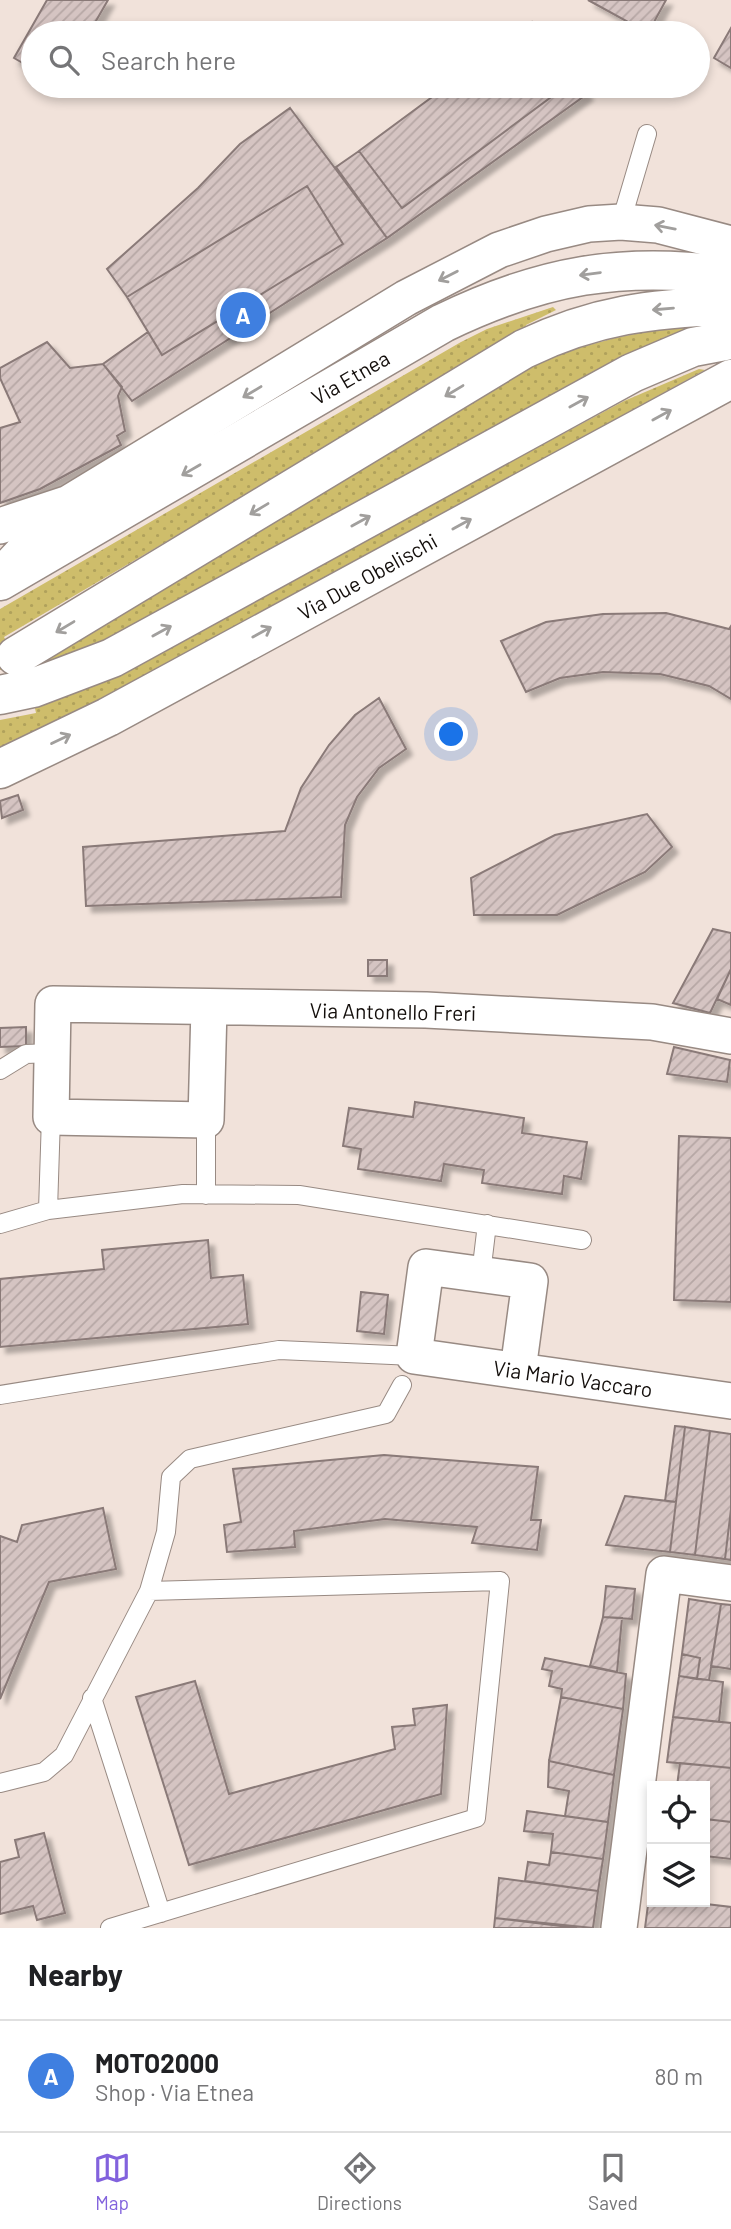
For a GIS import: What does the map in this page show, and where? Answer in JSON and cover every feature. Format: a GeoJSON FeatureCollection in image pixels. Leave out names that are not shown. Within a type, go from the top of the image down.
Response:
{"type":"FeatureCollection","features":[{"type":"Feature","properties":{"kind":"main road","name":"Via Etnea"},"geometry":{"type":"LineString","coordinates":[[0,579],[443,323],[488,301],[532,285],[624,270],[657,269],[731,276]]}},
{"type":"Feature","properties":{"kind":"main road"},"geometry":{"type":"LineString","coordinates":[[16,680],[524,349],[556,333],[618,314],[731,305]]}},
{"type":"Feature","properties":{"kind":"main road"},"geometry":{"type":"LineString","coordinates":[[16,680],[112,658],[666,357],[731,340]]}},
{"type":"Feature","properties":{"kind":"main road","name":"Via Due Obelischi"},"geometry":{"type":"LineString","coordinates":[[0,769],[108,717],[731,379]]}},
{"type":"Feature","properties":{"kind":"street"},"geometry":{"type":"LineString","coordinates":[[0,526],[69,503],[406,298],[476,262],[545,234],[589,224],[621,222],[658,225],[731,244]]}},
{"type":"Feature","properties":{"kind":"street"},"geometry":{"type":"LineString","coordinates":[[0,579],[69,503]]}},
{"type":"Feature","properties":{"kind":"street","name":"Via Antonello Freri"},"geometry":{"type":"LineString","coordinates":[[52,1053],[52,1004],[426,1010],[620,1020],[673,1025],[731,1036]]}},
{"type":"Feature","properties":{"kind":"street"},"geometry":{"type":"LineString","coordinates":[[52,1053],[51,1116],[206,1120],[209,1008]]}},
{"type":"Feature","properties":{"kind":"street"},"geometry":{"type":"LineString","coordinates":[[408,1371],[426,1267],[530,1281],[519,1370]]}},
{"type":"Feature","properties":{"kind":"street","name":"Via Mario Vaccaro"},"geometry":{"type":"LineString","coordinates":[[408,1371],[519,1370],[731,1401]]}},
{"type":"Feature","properties":{"kind":"street"},"geometry":{"type":"LineString","coordinates":[[619,1928],[664,1574],[731,1583]]}},
{"type":"Feature","properties":{"kind":"lane"},"geometry":{"type":"LineString","coordinates":[[621,222],[647,134]]}},
{"type":"Feature","properties":{"kind":"lane"},"geometry":{"type":"LineString","coordinates":[[0,1070],[26,1054],[52,1053]]}},
{"type":"Feature","properties":{"kind":"lane"},"geometry":{"type":"LineString","coordinates":[[48,1210],[51,1116]]}},
{"type":"Feature","properties":{"kind":"lane"},"geometry":{"type":"LineString","coordinates":[[206,1120],[206,1195]]}},
{"type":"Feature","properties":{"kind":"lane"},"geometry":{"type":"LineString","coordinates":[[0,1224],[48,1210],[183,1194],[299,1195],[582,1240]]}},
{"type":"Feature","properties":{"kind":"lane"},"geometry":{"type":"LineString","coordinates":[[481,1274],[487,1224]]}},
{"type":"Feature","properties":{"kind":"lane"},"geometry":{"type":"LineString","coordinates":[[0,1395],[279,1350],[408,1371],[386,1414],[190,1460],[172,1477],[166,1532],[149,1591],[64,1755],[44,1772],[0,1783]]}},
{"type":"Feature","properties":{"kind":"lane"},"geometry":{"type":"LineString","coordinates":[[110,1928],[476,1818],[500,1581],[149,1591]]}},
{"type":"Feature","properties":{"kind":"lane"},"geometry":{"type":"LineString","coordinates":[[92,1698],[161,1913]]}},
{"type":"Feature","properties":{"kind":"shaded area"},"geometry":{"type":"Polygon","coordinates":[[[553,307],[556,310],[526,325],[525,331],[4,637],[21,668],[0,670],[0,609],[461,342],[487,329],[553,307]]]}},
{"type":"Feature","properties":{"kind":"shaded area"},"geometry":{"type":"Polygon","coordinates":[[[694,326],[663,338],[513,420],[529,452],[624,401],[699,369],[705,370],[175,662],[0,749],[0,720],[36,713],[26,667],[539,362],[615,338],[694,326]]]}},
{"type":"Feature","properties":{"kind":"building"},"geometry":{"type":"Polygon","coordinates":[[[47,0],[108,0],[96,21],[35,21],[47,0]]]}},
{"type":"Feature","properties":{"kind":"building"},"geometry":{"type":"Polygon","coordinates":[[[588,0],[666,0],[655,21],[626,21],[588,0]]]}},
{"type":"Feature","properties":{"kind":"building"},"geometry":{"type":"Polygon","coordinates":[[[731,28],[731,68],[714,58],[731,28]]]}},
{"type":"Feature","properties":{"kind":"building"},"geometry":{"type":"Polygon","coordinates":[[[21,46],[21,62],[14,58],[21,46]]]}},
{"type":"Feature","properties":{"kind":"building"},"geometry":{"type":"Polygon","coordinates":[[[431,98],[550,98],[402,208],[359,151],[431,98]]]}},
{"type":"Feature","properties":{"kind":"building"},"geometry":{"type":"Polygon","coordinates":[[[550,98],[581,98],[387,238],[336,167],[359,151],[402,208],[550,98]]]}},
{"type":"Feature","properties":{"kind":"building"},"geometry":{"type":"Polygon","coordinates":[[[290,108],[387,238],[132,401],[103,364],[148,332],[162,355],[343,244],[307,186],[127,297],[107,269],[198,188],[240,144],[290,108]]]}},
{"type":"Feature","properties":{"kind":"building"},"geometry":{"type":"Polygon","coordinates":[[[307,186],[343,244],[162,355],[127,297],[307,186]]]}},
{"type":"Feature","properties":{"kind":"building"},"geometry":{"type":"Polygon","coordinates":[[[47,342],[70,368],[103,364],[122,387],[118,396],[125,431],[117,436],[121,445],[40,489],[0,503],[0,428],[20,422],[0,378],[0,368],[47,342]]]}},
{"type":"Feature","properties":{"kind":"building"},"geometry":{"type":"Polygon","coordinates":[[[666,613],[729,629],[731,626],[731,699],[709,686],[660,674],[603,672],[560,678],[526,692],[501,641],[546,622],[603,614],[666,613]]]}},
{"type":"Feature","properties":{"kind":"building"},"geometry":{"type":"Polygon","coordinates":[[[379,698],[406,749],[379,768],[357,797],[345,825],[341,897],[86,906],[83,847],[285,831],[301,788],[329,745],[355,715],[379,698]]]}},
{"type":"Feature","properties":{"kind":"building"},"geometry":{"type":"Polygon","coordinates":[[[18,795],[23,810],[2,818],[0,801],[18,795]]]}},
{"type":"Feature","properties":{"kind":"building"},"geometry":{"type":"Polygon","coordinates":[[[647,814],[672,847],[645,872],[557,915],[474,915],[471,878],[555,835],[647,814]]]}},
{"type":"Feature","properties":{"kind":"building"},"geometry":{"type":"Polygon","coordinates":[[[713,929],[731,933],[731,969],[710,1013],[673,1003],[713,929]]]}},
{"type":"Feature","properties":{"kind":"building"},"geometry":{"type":"Polygon","coordinates":[[[368,960],[387,960],[387,976],[368,976],[368,960]]]}},
{"type":"Feature","properties":{"kind":"building"},"geometry":{"type":"Polygon","coordinates":[[[731,969],[731,1005],[717,999],[731,969]]]}},
{"type":"Feature","properties":{"kind":"building"},"geometry":{"type":"Polygon","coordinates":[[[26,1027],[26,1046],[0,1047],[0,1028],[26,1027]]]}},
{"type":"Feature","properties":{"kind":"building"},"geometry":{"type":"Polygon","coordinates":[[[674,1047],[730,1060],[727,1082],[667,1074],[674,1047]]]}},
{"type":"Feature","properties":{"kind":"building"},"geometry":{"type":"Polygon","coordinates":[[[415,1102],[524,1118],[522,1133],[587,1142],[581,1179],[564,1176],[562,1194],[482,1183],[484,1170],[444,1164],[441,1181],[358,1169],[361,1149],[343,1146],[349,1108],[413,1117],[415,1102]]]}},
{"type":"Feature","properties":{"kind":"building"},"geometry":{"type":"Polygon","coordinates":[[[679,1136],[731,1138],[731,1302],[674,1300],[679,1136]]]}},
{"type":"Feature","properties":{"kind":"building"},"geometry":{"type":"Polygon","coordinates":[[[208,1240],[211,1278],[243,1275],[248,1324],[0,1347],[0,1279],[104,1269],[102,1250],[208,1240]]]}},
{"type":"Feature","properties":{"kind":"building"},"geometry":{"type":"Polygon","coordinates":[[[361,1292],[388,1295],[384,1334],[357,1331],[361,1292]]]}},
{"type":"Feature","properties":{"kind":"building"},"geometry":{"type":"Polygon","coordinates":[[[675,1426],[685,1427],[676,1502],[665,1501],[675,1426]]]}},
{"type":"Feature","properties":{"kind":"building"},"geometry":{"type":"Polygon","coordinates":[[[685,1427],[710,1431],[695,1555],[670,1552],[685,1427]]]}},
{"type":"Feature","properties":{"kind":"building"},"geometry":{"type":"Polygon","coordinates":[[[710,1431],[731,1434],[731,1509],[725,1559],[695,1555],[710,1431]]]}},
{"type":"Feature","properties":{"kind":"building"},"geometry":{"type":"Polygon","coordinates":[[[384,1455],[538,1467],[531,1520],[541,1520],[537,1550],[472,1543],[477,1527],[385,1519],[294,1531],[295,1547],[227,1552],[224,1525],[241,1522],[233,1469],[384,1455]]]}},
{"type":"Feature","properties":{"kind":"building"},"geometry":{"type":"Polygon","coordinates":[[[625,1496],[676,1502],[670,1552],[606,1545],[625,1496]]]}},
{"type":"Feature","properties":{"kind":"building"},"geometry":{"type":"Polygon","coordinates":[[[103,1508],[116,1569],[49,1582],[0,1699],[0,1536],[17,1542],[22,1525],[103,1508]]]}},
{"type":"Feature","properties":{"kind":"building"},"geometry":{"type":"Polygon","coordinates":[[[731,1509],[731,1560],[725,1559],[731,1509]]]}},
{"type":"Feature","properties":{"kind":"building"},"geometry":{"type":"Polygon","coordinates":[[[606,1586],[635,1589],[632,1619],[603,1617],[606,1586]]]}},
{"type":"Feature","properties":{"kind":"building"},"geometry":{"type":"Polygon","coordinates":[[[689,1599],[721,1604],[709,1680],[697,1679],[700,1658],[682,1654],[689,1599]]]}},
{"type":"Feature","properties":{"kind":"building"},"geometry":{"type":"Polygon","coordinates":[[[721,1604],[731,1605],[731,1669],[711,1666],[721,1604]]]}},
{"type":"Feature","properties":{"kind":"building"},"geometry":{"type":"Polygon","coordinates":[[[603,1617],[622,1618],[617,1672],[590,1666],[603,1617]]]}},
{"type":"Feature","properties":{"kind":"building"},"geometry":{"type":"Polygon","coordinates":[[[682,1654],[700,1658],[697,1679],[679,1676],[682,1654]]]}},
{"type":"Feature","properties":{"kind":"building"},"geometry":{"type":"Polygon","coordinates":[[[545,1658],[626,1674],[623,1709],[561,1697],[562,1689],[549,1686],[552,1671],[542,1669],[545,1658]]]}},
{"type":"Feature","properties":{"kind":"building"},"geometry":{"type":"Polygon","coordinates":[[[679,1676],[723,1682],[719,1722],[673,1717],[679,1676]]]}},
{"type":"Feature","properties":{"kind":"building"},"geometry":{"type":"Polygon","coordinates":[[[195,1681],[229,1794],[395,1749],[392,1727],[415,1725],[413,1709],[447,1705],[441,1794],[189,1865],[136,1697],[195,1681]]]}},
{"type":"Feature","properties":{"kind":"building"},"geometry":{"type":"Polygon","coordinates":[[[561,1697],[623,1709],[614,1775],[549,1761],[561,1697]]]}},
{"type":"Feature","properties":{"kind":"building"},"geometry":{"type":"Polygon","coordinates":[[[673,1717],[731,1723],[731,1768],[667,1762],[673,1717]]]}},
{"type":"Feature","properties":{"kind":"building"},"geometry":{"type":"Polygon","coordinates":[[[549,1761],[614,1775],[608,1822],[565,1816],[569,1791],[548,1787],[549,1761]]]}},
{"type":"Feature","properties":{"kind":"building"},"geometry":{"type":"Polygon","coordinates":[[[680,1763],[731,1768],[731,1822],[710,1820],[710,1781],[678,1781],[680,1763]]]}},
{"type":"Feature","properties":{"kind":"building"},"geometry":{"type":"Polygon","coordinates":[[[527,1811],[608,1822],[603,1859],[551,1852],[553,1834],[524,1831],[527,1811]]]}},
{"type":"Feature","properties":{"kind":"building"},"geometry":{"type":"Polygon","coordinates":[[[710,1820],[731,1822],[731,1859],[710,1857],[710,1820]]]}},
{"type":"Feature","properties":{"kind":"building"},"geometry":{"type":"Polygon","coordinates":[[[44,1833],[65,1913],[37,1920],[33,1906],[0,1914],[0,1862],[19,1857],[15,1840],[44,1833]]]}},
{"type":"Feature","properties":{"kind":"building"},"geometry":{"type":"Polygon","coordinates":[[[551,1852],[603,1859],[598,1891],[525,1881],[528,1862],[549,1865],[551,1852]]]}},
{"type":"Feature","properties":{"kind":"building"},"geometry":{"type":"Polygon","coordinates":[[[499,1878],[598,1891],[593,1928],[495,1918],[499,1878]]]}},
{"type":"Feature","properties":{"kind":"building"},"geometry":{"type":"Polygon","coordinates":[[[710,1904],[731,1907],[731,1928],[645,1928],[648,1907],[710,1907],[710,1904]]]}},
{"type":"Feature","properties":{"kind":"building"},"geometry":{"type":"Polygon","coordinates":[[[495,1918],[577,1928],[494,1928],[495,1918]]]}},
{"type":"Feature","properties":{"kind":"place","name":"MOTO2000"},"geometry":{"type":"Point","coordinates":[243,315]}}]}
